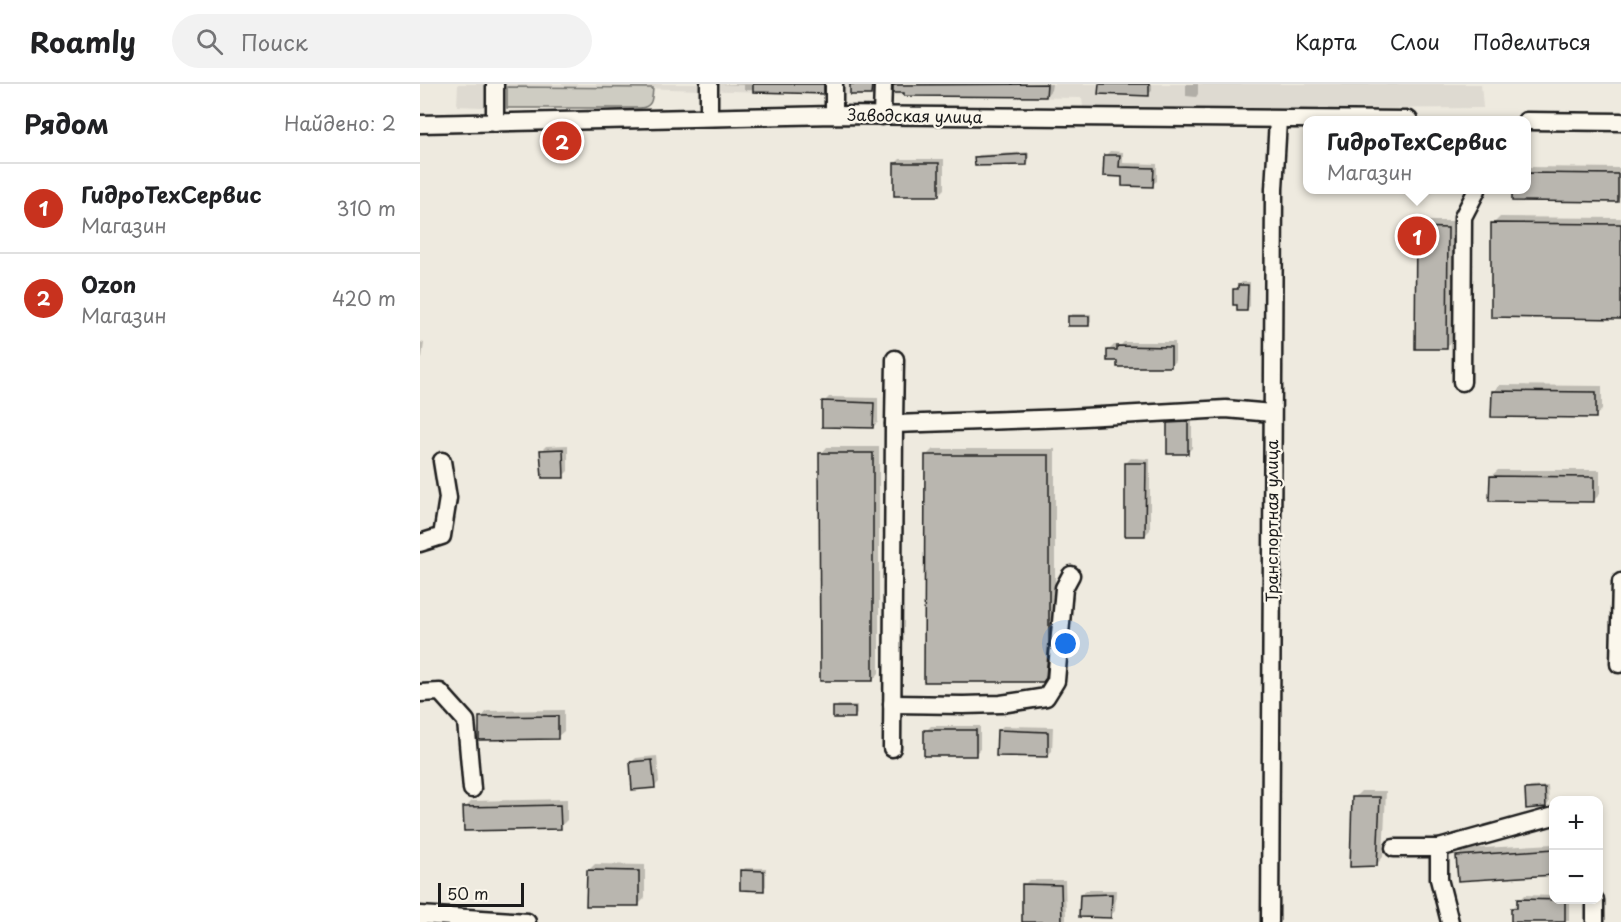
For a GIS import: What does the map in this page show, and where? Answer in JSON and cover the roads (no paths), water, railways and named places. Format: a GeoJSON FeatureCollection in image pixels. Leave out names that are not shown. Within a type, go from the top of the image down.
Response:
{"type":"FeatureCollection","features":[{"type":"Feature","properties":{"kind":"street"},"geometry":{"type":"LineString","coordinates":[[495,84],[495,123]]}},
{"type":"Feature","properties":{"kind":"street"},"geometry":{"type":"LineString","coordinates":[[709,84],[709,117]]}},
{"type":"Feature","properties":{"kind":"street"},"geometry":{"type":"LineString","coordinates":[[834,84],[834,115]]}},
{"type":"Feature","properties":{"kind":"street"},"geometry":{"type":"LineString","coordinates":[[882,116],[883,84]]}},
{"type":"Feature","properties":{"kind":"street","name":"Заводская улица"},"geometry":{"type":"LineString","coordinates":[[420,124],[834,115],[1303,120]]}},
{"type":"Feature","properties":{"kind":"street","name":"Транспортная улица"},"geometry":{"type":"LineString","coordinates":[[1270,922],[1274,189],[1278,120]]}},
{"type":"Feature","properties":{"kind":"street"},"geometry":{"type":"LineString","coordinates":[[1531,121],[1621,122]]}},
{"type":"Feature","properties":{"kind":"street"},"geometry":{"type":"LineString","coordinates":[[1462,382],[1463,217],[1475,194]]}},
{"type":"Feature","properties":{"kind":"street"},"geometry":{"type":"LineString","coordinates":[[892,748],[895,359]]}},
{"type":"Feature","properties":{"kind":"street"},"geometry":{"type":"LineString","coordinates":[[894,424],[1226,409],[1272,413]]}},
{"type":"Feature","properties":{"kind":"street"},"geometry":{"type":"LineString","coordinates":[[420,543],[442,536],[448,498],[442,461]]}},
{"type":"Feature","properties":{"kind":"street"},"geometry":{"type":"LineString","coordinates":[[892,704],[991,704],[1046,697],[1056,681],[1064,588],[1071,575]]}},
{"type":"Feature","properties":{"kind":"street"},"geometry":{"type":"LineString","coordinates":[[1619,664],[1621,582]]}},
{"type":"Feature","properties":{"kind":"street"},"geometry":{"type":"LineString","coordinates":[[420,693],[440,692],[466,721],[472,789]]}},
{"type":"Feature","properties":{"kind":"street"},"geometry":{"type":"LineString","coordinates":[[1394,848],[1439,848],[1549,817]]}},
{"type":"Feature","properties":{"kind":"street"},"geometry":{"type":"LineString","coordinates":[[1439,848],[1439,879],[1450,922]]}},
{"type":"Feature","properties":{"kind":"street"},"geometry":{"type":"LineString","coordinates":[[1595,904],[1595,922]]}},
{"type":"Feature","properties":{"kind":"street"},"geometry":{"type":"LineString","coordinates":[[420,915],[526,922]]}},
{"type":"Feature","properties":{"kind":"place","name":"Ozon"},"geometry":{"type":"Point","coordinates":[562,141]}},
{"type":"Feature","properties":{"kind":"place","name":"ГидроТехСервис"},"geometry":{"type":"Point","coordinates":[1417,236]}}]}
